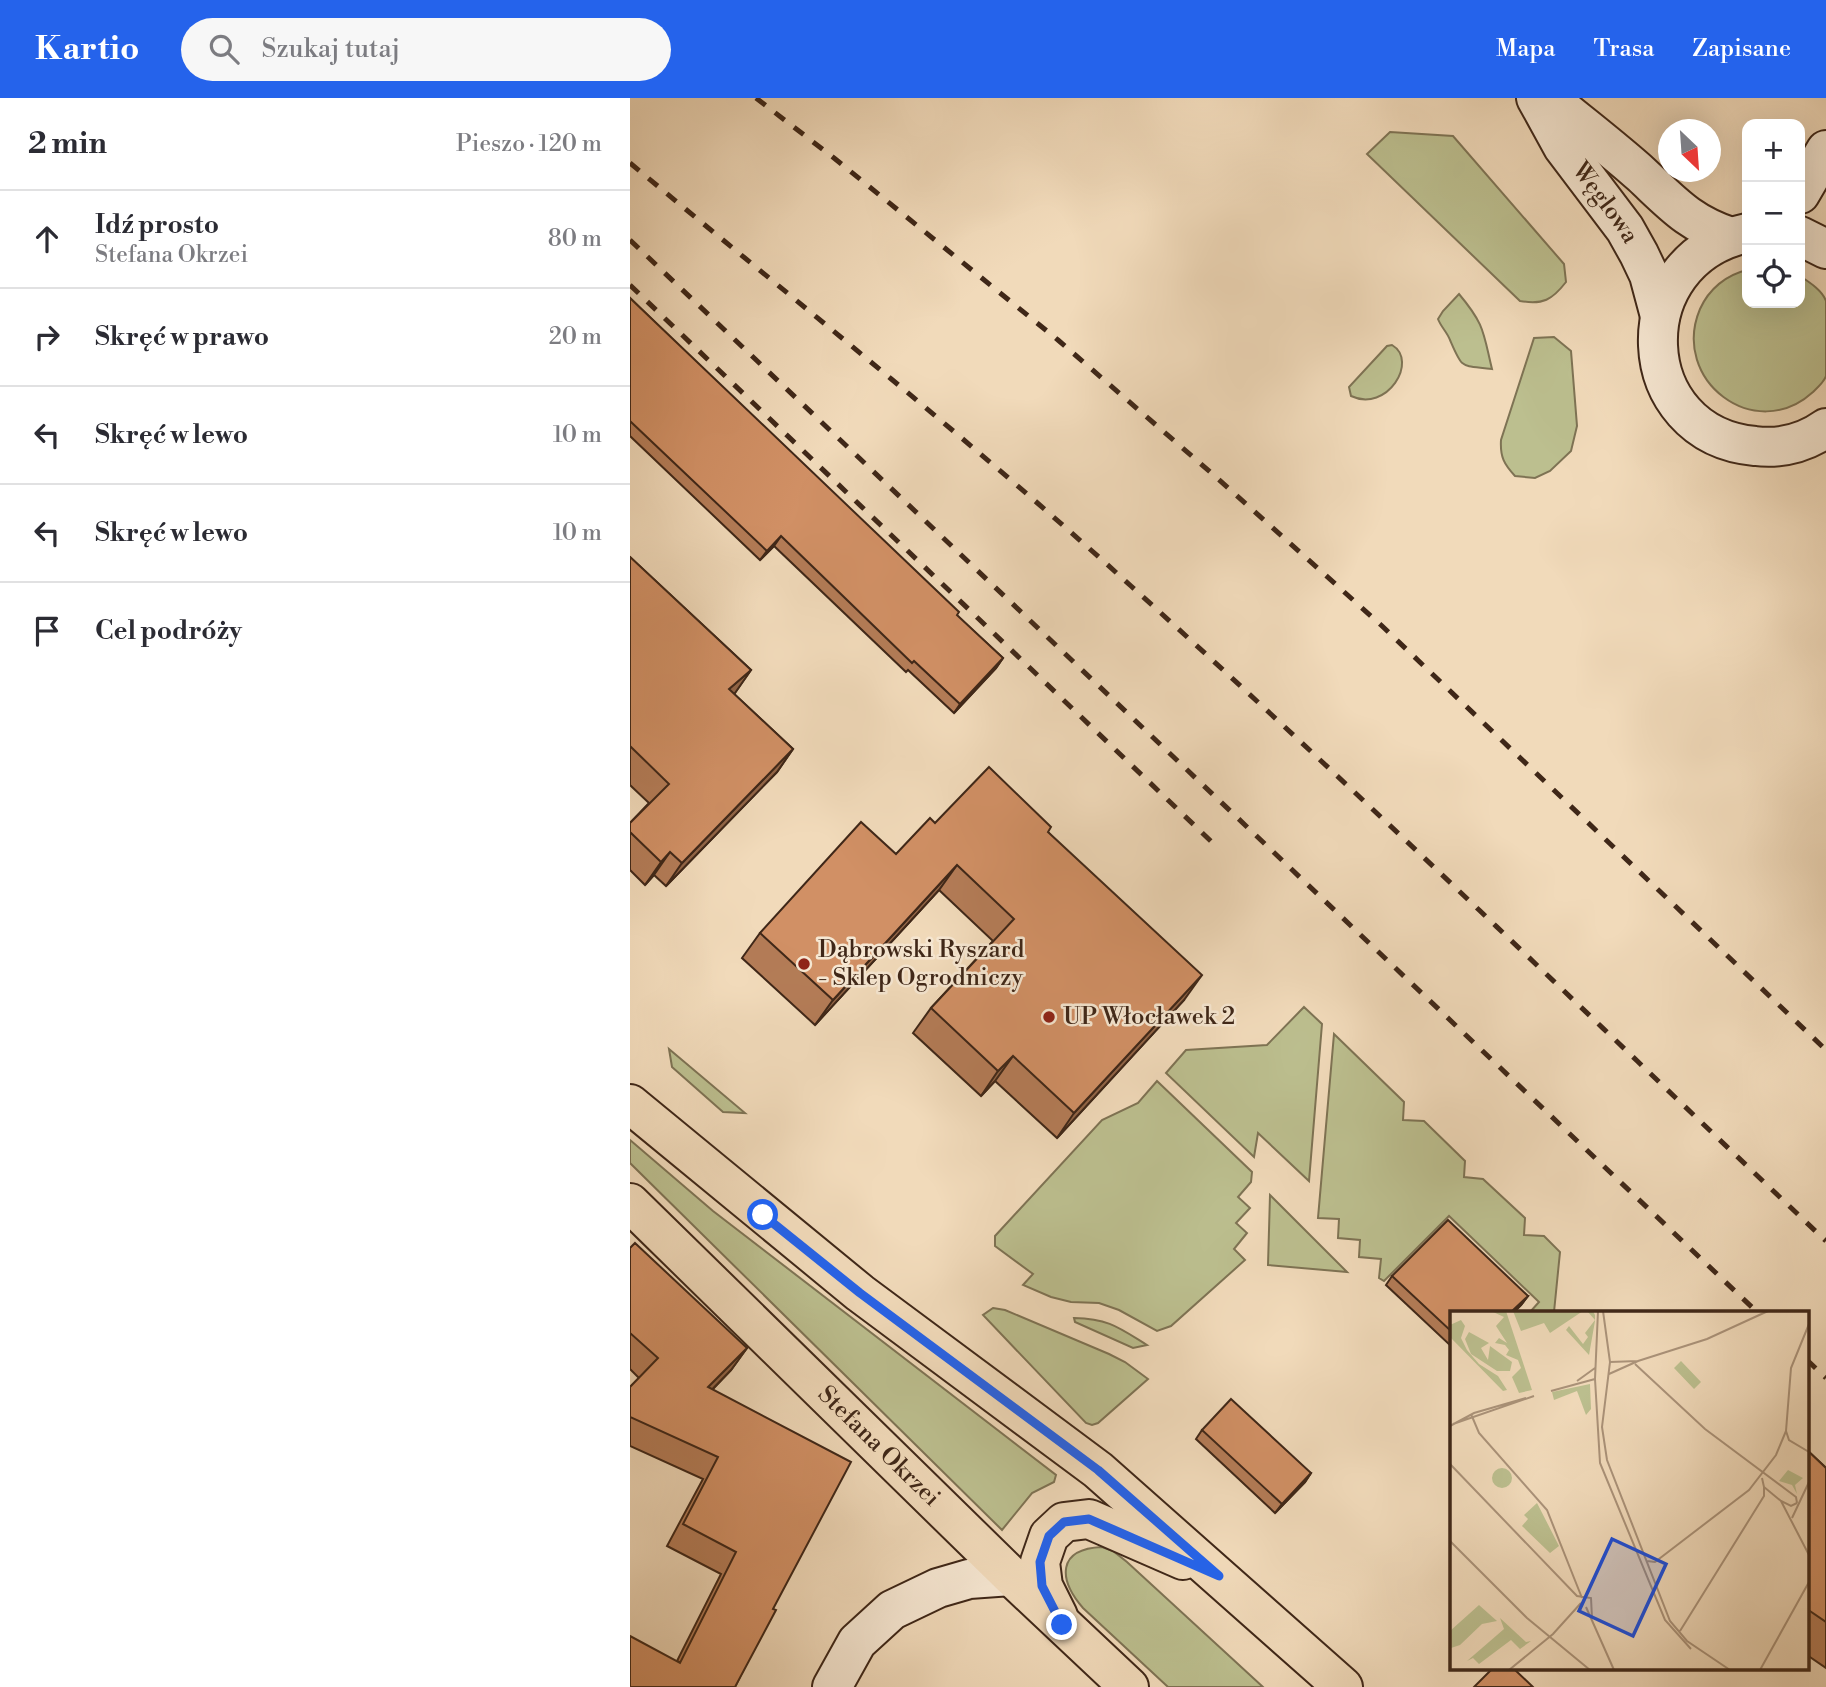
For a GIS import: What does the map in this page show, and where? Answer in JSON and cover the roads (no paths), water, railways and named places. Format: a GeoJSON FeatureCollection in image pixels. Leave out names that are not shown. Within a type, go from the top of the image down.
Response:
{"type":"FeatureCollection","features":[{"type":"Feature","properties":{"kind":"main road"},"geometry":{"type":"LineString","coordinates":[[630,1104],[860,1293],[1098,1470],[1343,1687]]}},
{"type":"Feature","properties":{"kind":"main road","name":"Stefana Okrzei"},"geometry":{"type":"LineString","coordinates":[[630,1203],[1011,1576],[1129,1687]]}},
{"type":"Feature","properties":{"kind":"main road"},"geometry":{"type":"LineString","coordinates":[[1062,1625],[1042,1586],[1040,1562],[1049,1536],[1064,1522],[1089,1519],[1219,1576]]}},
{"type":"Feature","properties":{"kind":"street","name":"Węglowa"},"geometry":{"type":"LineString","coordinates":[[1536,98],[1563,148],[1625,229],[1652,282],[1660,316]]}},
{"type":"Feature","properties":{"kind":"street","name":"Węglowa"},"geometry":{"type":"LineString","coordinates":[[1549,98],[1642,175],[1685,215],[1709,230],[1739,235]]}},
{"type":"Feature","properties":{"kind":"street"},"geometry":{"type":"LineString","coordinates":[[1805,186],[1826,150]]}},
{"type":"Feature","properties":{"kind":"street"},"geometry":{"type":"LineString","coordinates":[[1739,235],[1710,246],[1693,259],[1678,275],[1667,295],[1660,316],[1658,356],[1664,377],[1672,395],[1684,411],[1702,427],[1745,446],[1769,448],[1793,444],[1822,433]]}},
{"type":"Feature","properties":{"kind":"street"},"geometry":{"type":"LineString","coordinates":[[1805,239],[1826,250]]}},
{"type":"Feature","properties":{"kind":"street"},"geometry":{"type":"LineString","coordinates":[[832,1687],[857,1642],[892,1610],[938,1588],[969,1579],[1011,1576]]}},
{"type":"Feature","properties":{"kind":"railway"},"geometry":{"type":"LineString","coordinates":[[756,98],[1058,340],[1216,477],[1381,625],[1826,1050]]}},
{"type":"Feature","properties":{"kind":"railway"},"geometry":{"type":"LineString","coordinates":[[630,163],[946,424],[1070,531],[1394,829],[1826,1241]]}},
{"type":"Feature","properties":{"kind":"railway"},"geometry":{"type":"LineString","coordinates":[[630,240],[1756,1311]]}},
{"type":"Feature","properties":{"kind":"railway"},"geometry":{"type":"LineString","coordinates":[[630,285],[1217,847]]}},
{"type":"Feature","properties":{"kind":"railway"},"geometry":{"type":"LineString","coordinates":[[1808,1361],[1826,1378]]}},
{"type":"Feature","properties":{"kind":"place","name":"Dąbrowski Ryszard - Sklep Ogrodniczy"},"geometry":{"type":"Point","coordinates":[804,964]}},
{"type":"Feature","properties":{"kind":"place","name":"UP Włocławek 2"},"geometry":{"type":"Point","coordinates":[1049,1017]}}]}
